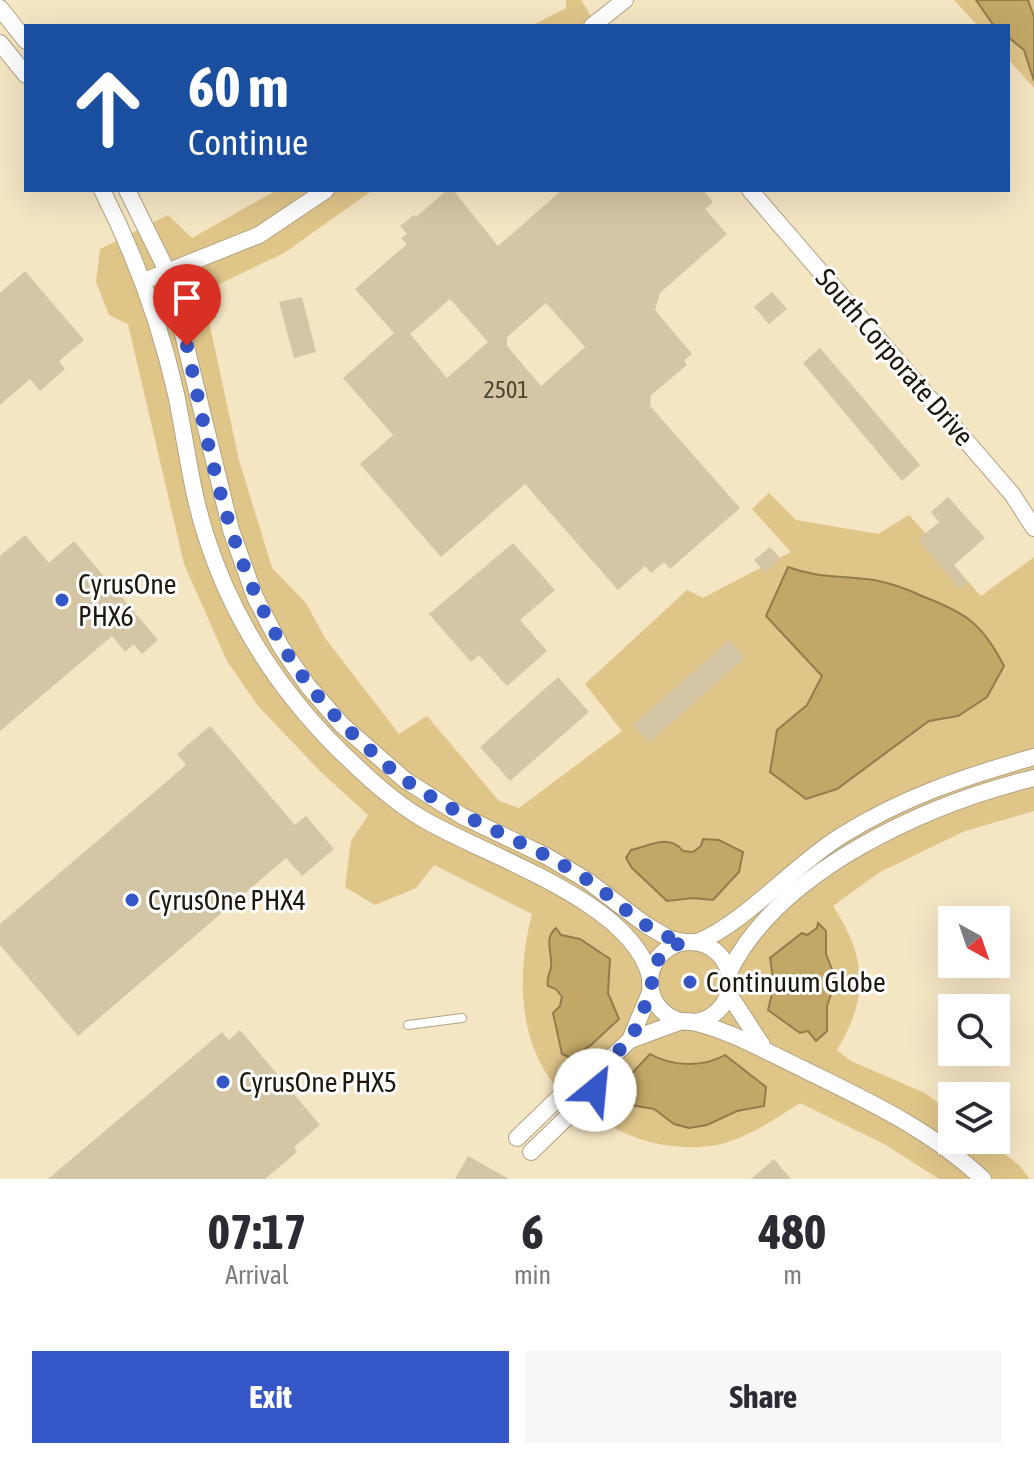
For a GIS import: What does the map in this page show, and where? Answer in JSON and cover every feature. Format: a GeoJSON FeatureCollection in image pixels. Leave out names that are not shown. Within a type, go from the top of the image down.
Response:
{"type":"FeatureCollection","features":[{"type":"Feature","properties":{"kind":"street"},"geometry":{"type":"LineString","coordinates":[[602,23],[625,0]]}},
{"type":"Feature","properties":{"kind":"street"},"geometry":{"type":"LineString","coordinates":[[0,8],[24,38]]}},
{"type":"Feature","properties":{"kind":"street"},"geometry":{"type":"LineString","coordinates":[[0,43],[24,73]]}},
{"type":"Feature","properties":{"kind":"street"},"geometry":{"type":"LineString","coordinates":[[103,192],[144,281],[176,395],[187,467],[206,538],[237,612],[292,701],[385,793],[421,819],[486,853],[531,871],[601,914],[634,942],[648,966],[651,984],[662,1010],[685,1021],[741,1037],[928,1134],[983,1179]]}},
{"type":"Feature","properties":{"kind":"street"},"geometry":{"type":"LineString","coordinates":[[128,192],[168,273],[231,530],[255,597],[281,647],[308,686],[342,725],[405,780],[462,816],[546,856],[588,881],[646,925],[670,939],[691,942],[718,953],[729,972]]}},
{"type":"Feature","properties":{"kind":"street"},"geometry":{"type":"LineString","coordinates":[[144,281],[259,235],[323,192]]}},
{"type":"Feature","properties":{"kind":"street","name":"South Corporate Drive"},"geometry":{"type":"LineString","coordinates":[[752,192],[1012,494],[1034,528]]}},
{"type":"Feature","properties":{"kind":"street"},"geometry":{"type":"LineString","coordinates":[[630,1040],[661,954],[720,932],[787,875],[840,836],[894,806],[958,779],[1034,757]]}},
{"type":"Feature","properties":{"kind":"street"},"geometry":{"type":"LineString","coordinates":[[517,1138],[580,1077],[599,1069],[630,1040],[667,1024],[713,1014],[728,993],[729,972],[752,935],[780,906],[832,866],[872,841],[929,813],[1034,778]]}},
{"type":"Feature","properties":{"kind":"street"},"geometry":{"type":"LineString","coordinates":[[728,993],[766,1049]]}},
{"type":"Feature","properties":{"kind":"street"},"geometry":{"type":"LineString","coordinates":[[531,1152],[595,1090],[599,1069]]}},
{"type":"Feature","properties":{"kind":"lane"},"geometry":{"type":"LineString","coordinates":[[408,1025],[462,1018]]}},
{"type":"Feature","properties":{"kind":"shaded area"},"geometry":{"type":"Polygon","coordinates":[[[566,0],[581,0],[596,24],[535,24],[566,8],[566,0]]]}},
{"type":"Feature","properties":{"kind":"shaded area"},"geometry":{"type":"Polygon","coordinates":[[[954,0],[1034,0],[1034,88],[1010,61],[1010,24],[976,24],[954,0]]]}},
{"type":"Feature","properties":{"kind":"shaded area"},"geometry":{"type":"Polygon","coordinates":[[[976,0],[1028,0],[1034,17],[1034,81],[1024,50],[1010,39],[1010,24],[993,24],[976,0]]]}},
{"type":"Feature","properties":{"kind":"shaded area"},"geometry":{"type":"Polygon","coordinates":[[[273,192],[370,192],[284,253],[213,287],[206,308],[239,460],[272,568],[306,603],[325,638],[399,734],[427,716],[499,801],[519,808],[622,731],[585,684],[687,590],[703,598],[791,552],[752,509],[769,493],[796,520],[878,534],[909,515],[981,596],[1034,557],[1034,811],[965,831],[880,872],[833,906],[852,943],[860,978],[855,1012],[837,1050],[851,1061],[925,1093],[938,1103],[938,1154],[1004,1154],[1030,1179],[939,1179],[886,1145],[800,1103],[753,1132],[714,1146],[669,1146],[626,1134],[558,1088],[539,1061],[531,1041],[523,999],[524,956],[532,914],[434,865],[416,888],[375,905],[345,887],[351,841],[368,815],[321,772],[258,706],[227,661],[184,564],[128,324],[109,315],[96,282],[100,249],[168,215],[192,238],[273,192]]]}},
{"type":"Feature","properties":{"kind":"shaded area"},"geometry":{"type":"Polygon","coordinates":[[[788,567],[821,575],[887,583],[961,614],[980,629],[1004,666],[987,697],[958,716],[929,721],[837,789],[806,799],[770,772],[777,730],[807,705],[822,676],[766,616],[788,567]]]}},
{"type":"Feature","properties":{"kind":"shaded area"},"geometry":{"type":"Polygon","coordinates":[[[703,839],[719,840],[743,852],[739,872],[713,900],[693,898],[667,901],[632,868],[626,858],[631,850],[659,842],[672,843],[683,851],[693,852],[701,846],[703,839]]]}},
{"type":"Feature","properties":{"kind":"shaded area"},"geometry":{"type":"Polygon","coordinates":[[[818,923],[826,931],[826,954],[836,980],[827,1006],[827,1031],[816,1041],[808,1031],[800,1033],[768,1010],[774,985],[770,958],[802,933],[807,935],[817,928],[818,923]]]}},
{"type":"Feature","properties":{"kind":"shaded area"},"geometry":{"type":"Polygon","coordinates":[[[556,928],[561,935],[580,939],[610,959],[608,993],[619,1019],[591,1045],[571,1058],[562,1054],[553,1013],[560,1006],[562,997],[556,989],[548,986],[551,967],[549,941],[556,928]]]}},
{"type":"Feature","properties":{"kind":"shaded area"},"geometry":{"type":"Polygon","coordinates":[[[650,1054],[687,1064],[707,1062],[725,1055],[766,1087],[764,1106],[737,1111],[707,1125],[689,1128],[674,1124],[654,1109],[625,1104],[618,1096],[620,1086],[650,1054]]]}},
{"type":"Feature","properties":{"kind":"building"},"geometry":{"type":"Polygon","coordinates":[[[445,192],[455,192],[498,246],[560,192],[705,192],[713,202],[705,209],[727,234],[660,293],[655,310],[692,354],[684,361],[687,365],[651,395],[650,406],[740,508],[670,569],[664,562],[651,573],[645,566],[618,590],[525,484],[441,557],[360,464],[393,435],[343,378],[394,333],[355,289],[407,244],[401,238],[407,234],[400,226],[414,215],[416,217],[445,192]],[[450,299],[410,334],[447,378],[488,342],[450,299]],[[546,303],[507,337],[507,346],[541,386],[585,347],[546,303]]]}},
{"type":"Feature","properties":{"kind":"building"},"geometry":{"type":"Polygon","coordinates":[[[25,271],[84,340],[59,361],[65,369],[40,391],[30,379],[0,405],[0,293],[25,271]]]}},
{"type":"Feature","properties":{"kind":"building"},"geometry":{"type":"Polygon","coordinates":[[[772,292],[787,309],[769,324],[754,307],[772,292]]]}},
{"type":"Feature","properties":{"kind":"building"},"geometry":{"type":"Polygon","coordinates":[[[302,297],[316,352],[294,358],[279,302],[302,297]]]}},
{"type":"Feature","properties":{"kind":"building"},"geometry":{"type":"Polygon","coordinates":[[[820,348],[920,465],[902,481],[803,363],[820,348]]]}},
{"type":"Feature","properties":{"kind":"building"},"geometry":{"type":"Polygon","coordinates":[[[948,497],[985,538],[954,565],[968,582],[959,589],[918,540],[939,522],[931,512],[948,497]]]}},
{"type":"Feature","properties":{"kind":"building","name":"CyrusOne PHX6"},"geometry":{"type":"Polygon","coordinates":[[[25,535],[49,563],[74,541],[158,640],[142,654],[134,644],[125,652],[112,636],[0,731],[0,556],[25,535]]]}},
{"type":"Feature","properties":{"kind":"building"},"geometry":{"type":"Polygon","coordinates":[[[513,543],[555,590],[520,620],[547,651],[507,686],[479,655],[471,662],[429,614],[513,543]]]}},
{"type":"Feature","properties":{"kind":"building"},"geometry":{"type":"Polygon","coordinates":[[[770,547],[781,559],[765,573],[754,560],[770,547]]]}},
{"type":"Feature","properties":{"kind":"building"},"geometry":{"type":"Polygon","coordinates":[[[730,639],[745,658],[649,743],[633,725],[730,639]]]}},
{"type":"Feature","properties":{"kind":"building"},"geometry":{"type":"Polygon","coordinates":[[[558,677],[589,712],[510,781],[480,747],[558,677]]]}},
{"type":"Feature","properties":{"kind":"building","name":"CyrusOne PHX4"},"geometry":{"type":"Polygon","coordinates":[[[210,726],[295,825],[306,816],[334,849],[302,876],[286,858],[78,1036],[0,945],[0,924],[186,765],[177,754],[210,726]]]}},
{"type":"Feature","properties":{"kind":"building","name":"CyrusOne PHX5"},"geometry":{"type":"Polygon","coordinates":[[[240,1030],[320,1125],[294,1147],[297,1152],[265,1179],[48,1179],[222,1032],[229,1040],[240,1030]]]}},
{"type":"Feature","properties":{"kind":"building"},"geometry":{"type":"Polygon","coordinates":[[[468,1156],[509,1179],[455,1179],[468,1156]]]}},
{"type":"Feature","properties":{"kind":"building"},"geometry":{"type":"Polygon","coordinates":[[[774,1159],[791,1179],[751,1179],[774,1159]]]}},
{"type":"Feature","properties":{"kind":"place","name":"CyrusOne PHX6"},"geometry":{"type":"Point","coordinates":[62,600]}},
{"type":"Feature","properties":{"kind":"place","name":"CyrusOne PHX4"},"geometry":{"type":"Point","coordinates":[132,900]}},
{"type":"Feature","properties":{"kind":"place","name":"Continuum Globe"},"geometry":{"type":"Point","coordinates":[690,982]}},
{"type":"Feature","properties":{"kind":"place","name":"CyrusOne PHX5"},"geometry":{"type":"Point","coordinates":[223,1082]}},
{"type":"Feature","properties":{"kind":"route"},"geometry":{"type":"LineString","coordinates":[[187,346],[231,530],[255,597],[281,647],[308,686],[342,725],[405,780],[462,816],[546,856],[588,881],[646,925],[670,939],[685,942],[672,946],[654,964],[647,1005],[630,1040],[599,1069],[595,1090]]}}]}
